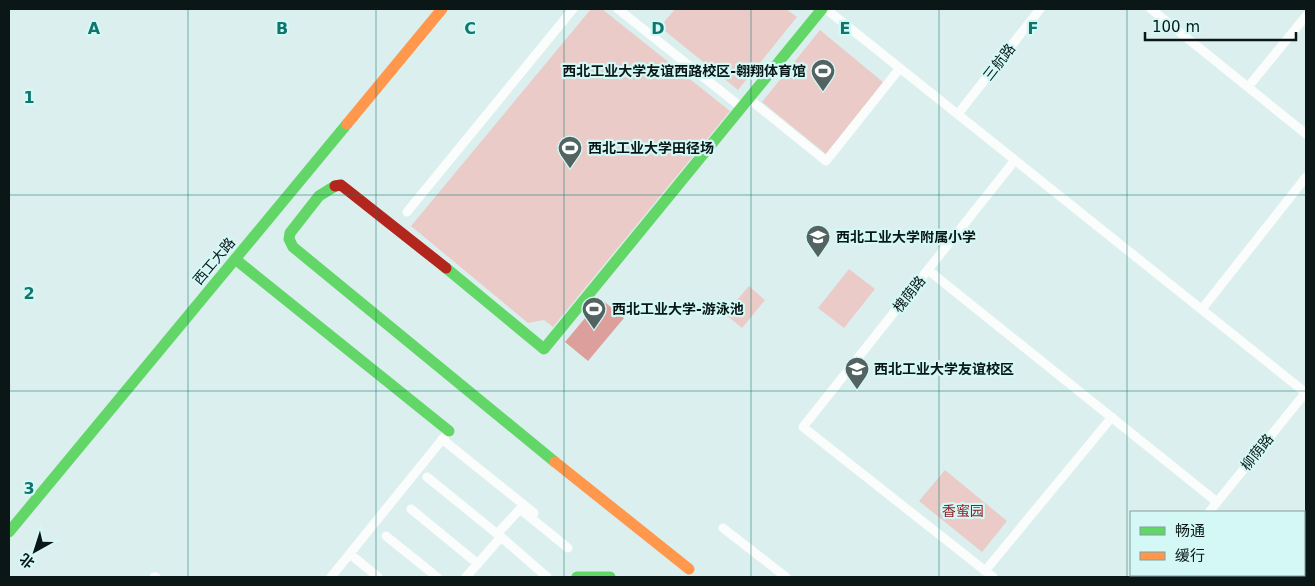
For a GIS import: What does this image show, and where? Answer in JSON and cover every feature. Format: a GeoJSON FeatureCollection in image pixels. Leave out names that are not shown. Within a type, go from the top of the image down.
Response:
{"type":"FeatureCollection","features":[{"type":"Feature","properties":{"kind":"street","name":"西工大路"},"geometry":{"type":"LineString","coordinates":[[9,532],[442,9]]}},
{"type":"Feature","properties":{"kind":"street"},"geometry":{"type":"LineString","coordinates":[[407,212],[573,9]]}},
{"type":"Feature","properties":{"kind":"street"},"geometry":{"type":"LineString","coordinates":[[618,9],[826,161],[900,68]]}},
{"type":"Feature","properties":{"kind":"street"},"geometry":{"type":"LineString","coordinates":[[689,569],[471,396],[293,247],[289,239],[290,233],[319,197],[335,185],[341,185],[376,211],[544,349],[744,102],[822,9]]}},
{"type":"Feature","properties":{"kind":"street"},"geometry":{"type":"LineString","coordinates":[[826,9],[1306,392]]}},
{"type":"Feature","properties":{"kind":"street","name":"三航路"},"geometry":{"type":"LineString","coordinates":[[958,114],[1040,9]]}},
{"type":"Feature","properties":{"kind":"street"},"geometry":{"type":"LineString","coordinates":[[1151,9],[1306,134]]}},
{"type":"Feature","properties":{"kind":"street"},"geometry":{"type":"LineString","coordinates":[[1248,87],[1306,16]]}},
{"type":"Feature","properties":{"kind":"street","name":"槐荫路"},"geometry":{"type":"LineString","coordinates":[[989,574],[802,427],[1015,160]]}},
{"type":"Feature","properties":{"kind":"street"},"geometry":{"type":"LineString","coordinates":[[1202,310],[1306,177]]}},
{"type":"Feature","properties":{"kind":"street"},"geometry":{"type":"LineString","coordinates":[[235,259],[445,435],[534,513]]}},
{"type":"Feature","properties":{"kind":"street"},"geometry":{"type":"LineString","coordinates":[[928,270],[1217,502]]}},
{"type":"Feature","properties":{"kind":"street","name":"柳荫路"},"geometry":{"type":"LineString","coordinates":[[1210,511],[1306,392]]}},
{"type":"Feature","properties":{"kind":"street"},"geometry":{"type":"LineString","coordinates":[[989,574],[1112,418]]}},
{"type":"Feature","properties":{"kind":"street"},"geometry":{"type":"LineString","coordinates":[[331,577],[445,435]]}},
{"type":"Feature","properties":{"kind":"street"},"geometry":{"type":"LineString","coordinates":[[427,477],[499,535],[547,577]]}},
{"type":"Feature","properties":{"kind":"street"},"geometry":{"type":"LineString","coordinates":[[411,509],[478,564]]}},
{"type":"Feature","properties":{"kind":"street"},"geometry":{"type":"LineString","coordinates":[[469,576],[520,509],[568,548]]}},
{"type":"Feature","properties":{"kind":"street"},"geometry":{"type":"LineString","coordinates":[[723,528],[786,577]]}},
{"type":"Feature","properties":{"kind":"street"},"geometry":{"type":"LineString","coordinates":[[386,536],[437,577]]}},
{"type":"Feature","properties":{"kind":"street"},"geometry":{"type":"LineString","coordinates":[[350,554],[378,577]]}},
{"type":"Feature","properties":{"kind":"street"},"geometry":{"type":"LineString","coordinates":[[577,577],[610,577]]}},
{"type":"Feature","properties":{"kind":"green space","name":"西北工业大学田径场"},"geometry":{"type":"Polygon","coordinates":[[[591,9],[602,9],[730,111],[553,327],[544,320],[528,323],[411,226],[591,9]]]}},
{"type":"Feature","properties":{"kind":"green space"},"geometry":{"type":"Polygon","coordinates":[[[675,9],[786,9],[797,17],[738,90],[660,27],[675,9]]]}},
{"type":"Feature","properties":{"kind":"green space","name":"西北工业大学友谊西路校区-翱翔体育馆"},"geometry":{"type":"Polygon","coordinates":[[[820,30],[884,83],[826,154],[762,102],[820,30]]]}},
{"type":"Feature","properties":{"kind":"green space"},"geometry":{"type":"Polygon","coordinates":[[[849,269],[875,289],[844,328],[818,308],[849,269]]]}},
{"type":"Feature","properties":{"kind":"green space"},"geometry":{"type":"Polygon","coordinates":[[[749,286],[765,300],[742,328],[725,314],[749,286]]]}},
{"type":"Feature","properties":{"kind":"green space","name":"香蜜园"},"geometry":{"type":"Polygon","coordinates":[[[945,470],[1007,521],[982,552],[919,501],[945,470]]]}},
{"type":"Feature","properties":{"kind":"shaded area","name":"西北工业大学-游泳池"},"geometry":{"type":"Polygon","coordinates":[[[601,299],[624,318],[588,361],[565,342],[601,299]]]}},
{"type":"Feature","properties":{"kind":"traffic: fast"},"geometry":{"type":"LineString","coordinates":[[446,268],[544,349],[822,9]]}},
{"type":"Feature","properties":{"kind":"traffic: fast"},"geometry":{"type":"LineString","coordinates":[[9,532],[347,124]]}},
{"type":"Feature","properties":{"kind":"traffic: fast"},"geometry":{"type":"LineString","coordinates":[[335,186],[319,196],[290,233],[289,239],[293,247],[555,462]]}},
{"type":"Feature","properties":{"kind":"traffic: fast"},"geometry":{"type":"LineString","coordinates":[[235,259],[449,431]]}},
{"type":"Feature","properties":{"kind":"traffic: fast"},"geometry":{"type":"LineString","coordinates":[[577,577],[610,577]]}},
{"type":"Feature","properties":{"kind":"traffic: slow"},"geometry":{"type":"LineString","coordinates":[[347,124],[442,9]]}},
{"type":"Feature","properties":{"kind":"traffic: slow"},"geometry":{"type":"LineString","coordinates":[[555,462],[689,569]]}},
{"type":"Feature","properties":{"kind":"traffic: jam"},"geometry":{"type":"LineString","coordinates":[[335,186],[341,185],[446,268]]}},
{"type":"Feature","properties":{"kind":"place","name":"西北工业大学友谊西路校区-翱翔体育馆"},"geometry":{"type":"Point","coordinates":[823,92]}},
{"type":"Feature","properties":{"kind":"place","name":"西北工业大学田径场"},"geometry":{"type":"Point","coordinates":[570,169]}},
{"type":"Feature","properties":{"kind":"place","name":"西北工业大学附属小学"},"geometry":{"type":"Point","coordinates":[818,258]}},
{"type":"Feature","properties":{"kind":"place","name":"西北工业大学-游泳池"},"geometry":{"type":"Point","coordinates":[594,330]}},
{"type":"Feature","properties":{"kind":"place","name":"西北工业大学友谊校区"},"geometry":{"type":"Point","coordinates":[857,390]}}]}
